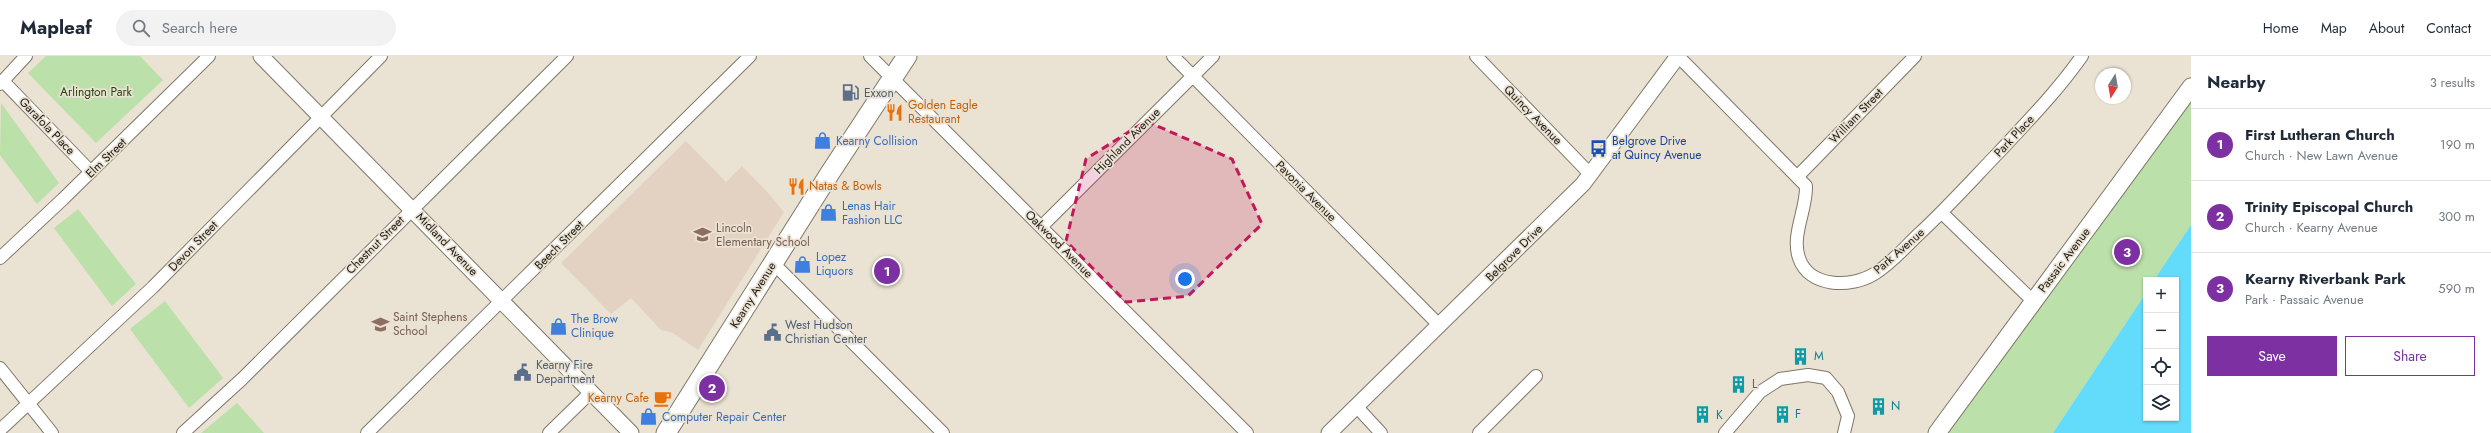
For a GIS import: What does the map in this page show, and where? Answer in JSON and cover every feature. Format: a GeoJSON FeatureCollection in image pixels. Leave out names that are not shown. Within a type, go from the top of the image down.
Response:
{"type":"FeatureCollection","features":[{"type":"Feature","properties":{"kind":"main road","name":"Kearny Avenue"},"geometry":{"type":"LineString","coordinates":[[666,433],[773,263],[907,56]]}},
{"type":"Feature","properties":{"kind":"main road","name":"Passaic Avenue"},"geometry":{"type":"LineString","coordinates":[[1937,433],[2191,87]]}},
{"type":"Feature","properties":{"kind":"street"},"geometry":{"type":"LineString","coordinates":[[2,82],[26,56]]}},
{"type":"Feature","properties":{"kind":"street","name":"Elm Street"},"geometry":{"type":"LineString","coordinates":[[0,258],[91,172],[209,56]]}},
{"type":"Feature","properties":{"kind":"street","name":"Midland Avenue"},"geometry":{"type":"LineString","coordinates":[[261,56],[412,208],[590,393],[631,433]]}},
{"type":"Feature","properties":{"kind":"street","name":"Devon Street"},"geometry":{"type":"LineString","coordinates":[[0,430],[153,287],[320,116],[381,56]]}},
{"type":"Feature","properties":{"kind":"street","name":"Chestnut Street"},"geometry":{"type":"LineString","coordinates":[[183,433],[242,379],[566,56]]}},
{"type":"Feature","properties":{"kind":"street","name":"Beech Street"},"geometry":{"type":"LineString","coordinates":[[367,433],[750,56]]}},
{"type":"Feature","properties":{"kind":"street","name":"Oakwood Avenue"},"geometry":{"type":"LineString","coordinates":[[870,56],[1042,226],[1246,433]]}},
{"type":"Feature","properties":{"kind":"street","name":"Pavonia Avenue"},"geometry":{"type":"LineString","coordinates":[[1173,56],[1440,326]]}},
{"type":"Feature","properties":{"kind":"street","name":"Highland Avenue"},"geometry":{"type":"LineString","coordinates":[[1042,226],[1212,56]]}},
{"type":"Feature","properties":{"kind":"street","name":"Quincy Avenue"},"geometry":{"type":"LineString","coordinates":[[1476,56],[1591,175]]}},
{"type":"Feature","properties":{"kind":"street","name":"Belgrove Drive"},"geometry":{"type":"LineString","coordinates":[[1329,433],[1440,326],[1591,175],[1678,56]]}},
{"type":"Feature","properties":{"kind":"street","name":"Park Avenue"},"geometry":{"type":"LineString","coordinates":[[1678,56],[1798,176],[1806,186],[1806,200],[1797,247],[1799,258],[1806,270],[1818,279],[1832,283],[1848,283],[1873,274],[1942,213]]}},
{"type":"Feature","properties":{"kind":"street","name":"William Street"},"geometry":{"type":"LineString","coordinates":[[1798,176],[1915,56]]}},
{"type":"Feature","properties":{"kind":"street","name":"Park Place"},"geometry":{"type":"LineString","coordinates":[[1942,213],[2061,86],[2082,56]]}},
{"type":"Feature","properties":{"kind":"street","name":"Garafola Place"},"geometry":{"type":"LineString","coordinates":[[2,82],[91,172]]}},
{"type":"Feature","properties":{"kind":"street"},"geometry":{"type":"LineString","coordinates":[[1942,213],[2034,301]]}},
{"type":"Feature","properties":{"kind":"street"},"geometry":{"type":"LineString","coordinates":[[773,263],[943,433]]}},
{"type":"Feature","properties":{"kind":"street"},"geometry":{"type":"LineString","coordinates":[[0,368],[52,433]]}},
{"type":"Feature","properties":{"kind":"street"},"geometry":{"type":"LineString","coordinates":[[1725,433],[1767,388],[1780,379],[1808,375],[1826,378],[1838,392],[1848,416],[1844,433]]}},
{"type":"Feature","properties":{"kind":"street"},"geometry":{"type":"LineString","coordinates":[[1479,433],[1536,376]]}},
{"type":"Feature","properties":{"kind":"street"},"geometry":{"type":"LineString","coordinates":[[549,433],[590,393]]}},
{"type":"Feature","properties":{"kind":"street"},"geometry":{"type":"LineString","coordinates":[[1356,406],[1381,433]]}},
{"type":"Feature","properties":{"kind":"highlighted area"},"geometry":{"type":"Polygon","coordinates":[[[1146,121],[1232,159],[1262,224],[1188,296],[1126,302],[1066,241],[1086,159],[1146,121]]]}},
{"type":"Feature","properties":{"kind":"shaded area"},"geometry":{"type":"Polygon","coordinates":[[[686,141],[726,182],[742,166],[784,212],[698,350],[673,333],[661,330],[631,298],[611,314],[561,263],[686,141]]]}},
{"type":"Feature","properties":{"kind":"green space","name":"Arlington Park"},"geometry":{"type":"Polygon","coordinates":[[[46,56],[140,56],[163,80],[96,143],[28,73],[46,56]]]}},
{"type":"Feature","properties":{"kind":"green space"},"geometry":{"type":"Polygon","coordinates":[[[2191,102],[2191,225],[2156,277],[2143,277],[2143,298],[2053,433],[1946,433],[2056,287],[2191,102]]]}},
{"type":"Feature","properties":{"kind":"green space"},"geometry":{"type":"Polygon","coordinates":[[[1,103],[59,183],[37,204],[0,155],[1,103]]]}},
{"type":"Feature","properties":{"kind":"green space"},"geometry":{"type":"Polygon","coordinates":[[[78,209],[136,284],[112,306],[54,228],[78,209]]]}},
{"type":"Feature","properties":{"kind":"green space"},"geometry":{"type":"Polygon","coordinates":[[[165,301],[223,378],[189,408],[130,329],[165,301]]]}},
{"type":"Feature","properties":{"kind":"green space"},"geometry":{"type":"Polygon","coordinates":[[[237,403],[264,433],[201,433],[237,403]]]}},
{"type":"Feature","properties":{"kind":"water"},"geometry":{"type":"Polygon","coordinates":[[[2191,225],[2191,433],[2053,433],[2143,298],[2143,421],[2179,421],[2179,277],[2156,277],[2191,225]]]}},
{"type":"Feature","properties":{"kind":"place","name":"Exxon"},"geometry":{"type":"Point","coordinates":[851,93]}},
{"type":"Feature","properties":{"kind":"place","name":"Golden Eagle Restaurant"},"geometry":{"type":"Point","coordinates":[895,112]}},
{"type":"Feature","properties":{"kind":"place","name":"Kearny Collision"},"geometry":{"type":"Point","coordinates":[823,141]}},
{"type":"Feature","properties":{"kind":"place","name":"Belgrove Drive at Quincy Avenue"},"geometry":{"type":"Point","coordinates":[1599,148]}},
{"type":"Feature","properties":{"kind":"place","name":"Natas & Bowls"},"geometry":{"type":"Point","coordinates":[796,186]}},
{"type":"Feature","properties":{"kind":"place","name":"Lenas Hair Fashion LLC"},"geometry":{"type":"Point","coordinates":[829,213]}},
{"type":"Feature","properties":{"kind":"place","name":"Lincoln Elementary School"},"geometry":{"type":"Point","coordinates":[703,235]}},
{"type":"Feature","properties":{"kind":"place","name":"Kearny Riverbank Park"},"geometry":{"type":"Point","coordinates":[2127,252]}},
{"type":"Feature","properties":{"kind":"place","name":"Lopez Liquors"},"geometry":{"type":"Point","coordinates":[803,264]}},
{"type":"Feature","properties":{"kind":"place","name":"First Lutheran Church"},"geometry":{"type":"Point","coordinates":[887,271]}},
{"type":"Feature","properties":{"kind":"place","name":"Saint Stephens School"},"geometry":{"type":"Point","coordinates":[380,324]}},
{"type":"Feature","properties":{"kind":"place","name":"The Brow Clinique"},"geometry":{"type":"Point","coordinates":[558,326]}},
{"type":"Feature","properties":{"kind":"place","name":"West Hudson Christian Center"},"geometry":{"type":"Point","coordinates":[772,332]}},
{"type":"Feature","properties":{"kind":"place","name":"M"},"geometry":{"type":"Point","coordinates":[1801,356]}},
{"type":"Feature","properties":{"kind":"place","name":"Kearny Fire Department"},"geometry":{"type":"Point","coordinates":[523,372]}},
{"type":"Feature","properties":{"kind":"place","name":"L"},"geometry":{"type":"Point","coordinates":[1739,384]}},
{"type":"Feature","properties":{"kind":"place","name":"Trinity Episcopal Church"},"geometry":{"type":"Point","coordinates":[712,388]}},
{"type":"Feature","properties":{"kind":"place","name":"Kearny Cafe"},"geometry":{"type":"Point","coordinates":[662,398]}},
{"type":"Feature","properties":{"kind":"place","name":"N"},"geometry":{"type":"Point","coordinates":[1878,406]}},
{"type":"Feature","properties":{"kind":"place","name":"F"},"geometry":{"type":"Point","coordinates":[1782,414]}},
{"type":"Feature","properties":{"kind":"place","name":"K"},"geometry":{"type":"Point","coordinates":[1703,415]}},
{"type":"Feature","properties":{"kind":"place","name":"Computer Repair Center"},"geometry":{"type":"Point","coordinates":[649,417]}}]}
